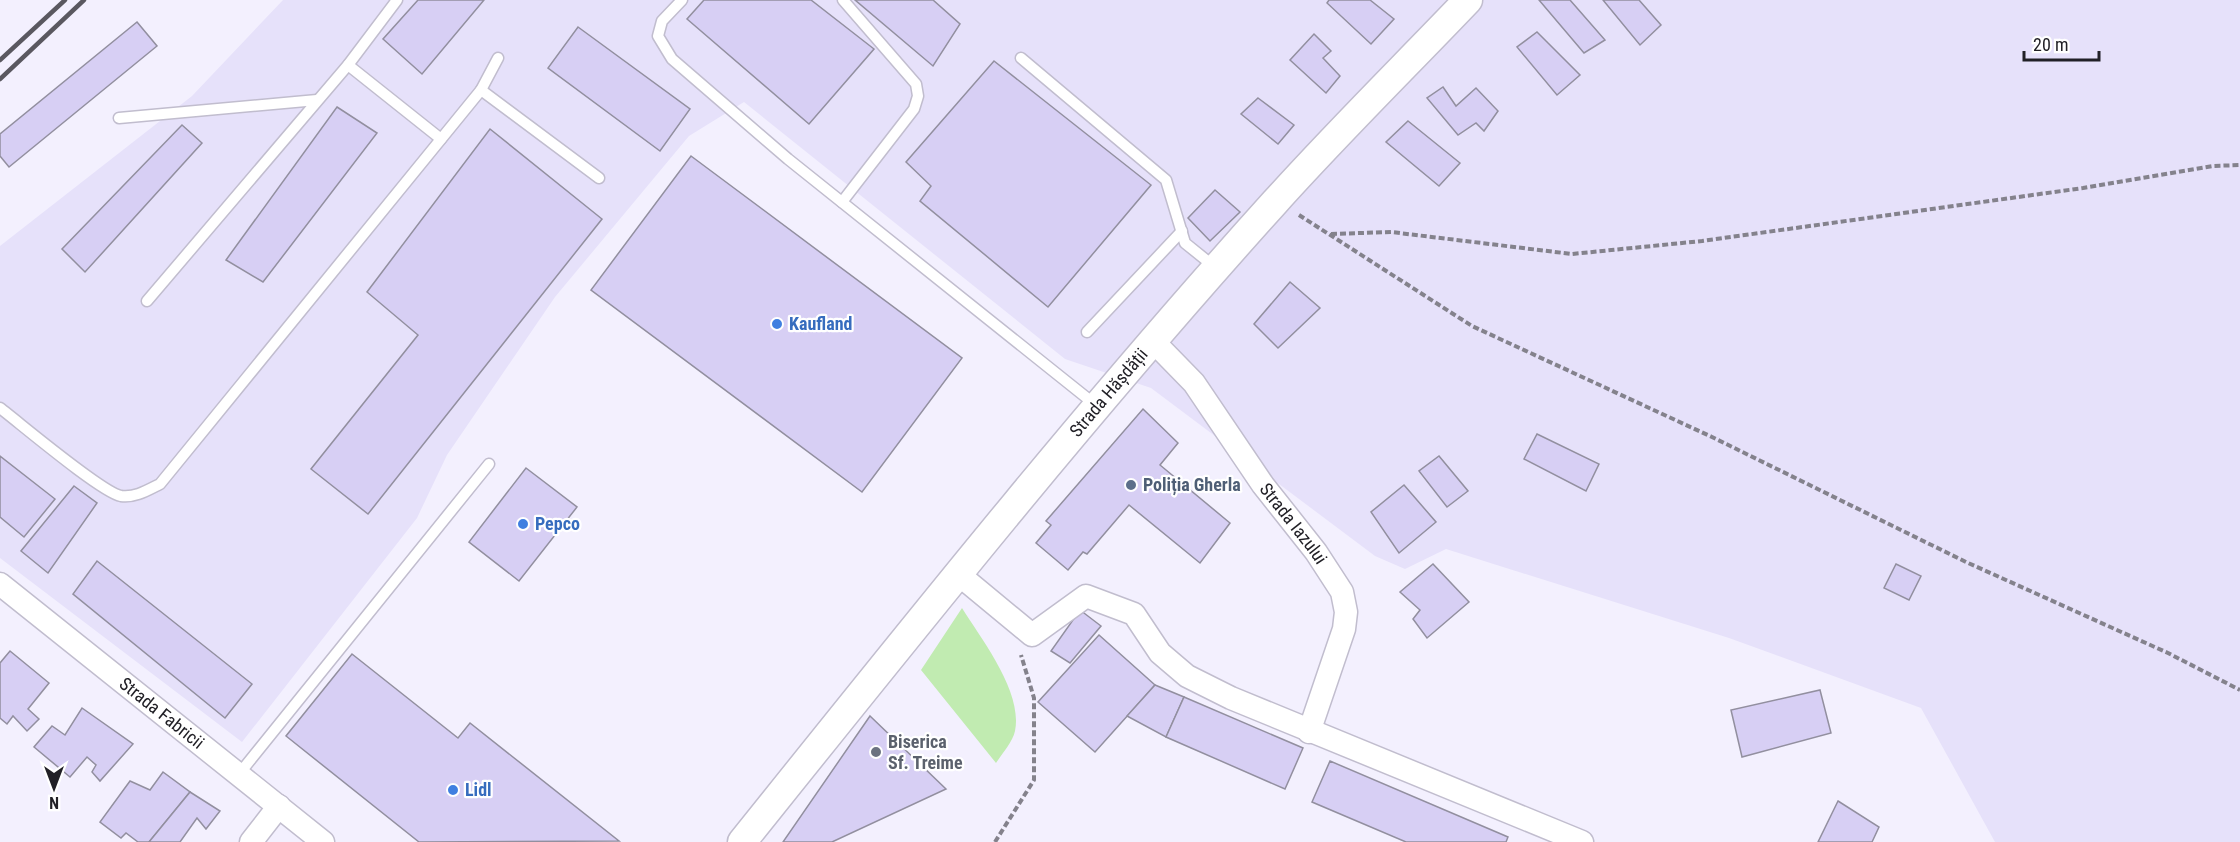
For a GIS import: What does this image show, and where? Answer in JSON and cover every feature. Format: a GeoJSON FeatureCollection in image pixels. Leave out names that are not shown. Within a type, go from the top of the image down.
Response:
{"type":"FeatureCollection","features":[{"type":"Feature","properties":{"kind":"street","name":"Strada Hășdății"},"geometry":{"type":"LineString","coordinates":[[742,842],[957,573],[1153,341],[1277,200],[1468,0]]}},
{"type":"Feature","properties":{"kind":"street","name":"Strada Iazului"},"geometry":{"type":"LineString","coordinates":[[1153,341],[1194,383],[1263,485],[1316,552],[1342,592],[1346,612],[1344,629],[1309,732]]}},
{"type":"Feature","properties":{"kind":"street"},"geometry":{"type":"LineString","coordinates":[[957,573],[1032,635],[1086,596],[1123,609],[1134,614],[1160,653],[1187,676],[1309,732],[1582,842]]}},
{"type":"Feature","properties":{"kind":"street","name":"Strada Fabricii"},"geometry":{"type":"LineString","coordinates":[[0,584],[323,842]]}},
{"type":"Feature","properties":{"kind":"street"},"geometry":{"type":"LineString","coordinates":[[767,842],[772,805]]}},
{"type":"Feature","properties":{"kind":"street"},"geometry":{"type":"LineString","coordinates":[[251,842],[279,806]]}},
{"type":"Feature","properties":{"kind":"lane"},"geometry":{"type":"LineString","coordinates":[[147,301],[348,65],[397,0]]}},
{"type":"Feature","properties":{"kind":"lane"},"geometry":{"type":"LineString","coordinates":[[682,0],[662,21],[658,36],[672,59],[842,202],[1098,406]]}},
{"type":"Feature","properties":{"kind":"lane"},"geometry":{"type":"LineString","coordinates":[[842,202],[914,109],[918,96],[916,84],[843,0]]}},
{"type":"Feature","properties":{"kind":"lane"},"geometry":{"type":"LineString","coordinates":[[0,408],[94,480],[119,496],[135,496],[160,484],[481,90],[498,58]]}},
{"type":"Feature","properties":{"kind":"lane"},"geometry":{"type":"LineString","coordinates":[[1022,58],[1166,180],[1185,243],[1216,268]]}},
{"type":"Feature","properties":{"kind":"lane"},"geometry":{"type":"LineString","coordinates":[[348,65],[441,139]]}},
{"type":"Feature","properties":{"kind":"lane"},"geometry":{"type":"LineString","coordinates":[[481,90],[599,178]]}},
{"type":"Feature","properties":{"kind":"lane"},"geometry":{"type":"LineString","coordinates":[[119,118],[317,100]]}},
{"type":"Feature","properties":{"kind":"lane"},"geometry":{"type":"LineString","coordinates":[[1087,332],[1182,231]]}},
{"type":"Feature","properties":{"kind":"lane"},"geometry":{"type":"LineString","coordinates":[[239,774],[489,464]]}},
{"type":"Feature","properties":{"kind":"path"},"geometry":{"type":"LineString","coordinates":[[1330,234],[1391,232],[1572,254],[1702,241],[2083,188],[2213,166],[2240,165]]}},
{"type":"Feature","properties":{"kind":"path"},"geometry":{"type":"LineString","coordinates":[[1277,200],[1472,326],[1712,437],[1966,562],[2168,653],[2240,690]]}},
{"type":"Feature","properties":{"kind":"path"},"geometry":{"type":"LineString","coordinates":[[995,842],[1034,780],[1034,698],[1016,640],[1015,621]]}},
{"type":"Feature","properties":{"kind":"shaded area"},"geometry":{"type":"Polygon","coordinates":[[[283,0],[2240,0],[2240,842],[1995,842],[1921,708],[1729,638],[1446,549],[1405,569],[1375,556],[1151,388],[1065,359],[744,102],[689,136],[555,297],[447,455],[417,518],[242,742],[0,558],[0,246],[192,96],[283,0]]]}},
{"type":"Feature","properties":{"kind":"green space"},"geometry":{"type":"Polygon","coordinates":[[[962,608],[999,667],[1013,700],[1016,716],[1014,735],[996,763],[921,670],[962,608]]]}},
{"type":"Feature","properties":{"kind":"building"},"geometry":{"type":"Polygon","coordinates":[[[418,0],[484,0],[422,74],[383,39],[418,0]]]}},
{"type":"Feature","properties":{"kind":"building"},"geometry":{"type":"Polygon","coordinates":[[[704,0],[811,0],[874,49],[809,124],[687,19],[704,0]]]}},
{"type":"Feature","properties":{"kind":"building"},"geometry":{"type":"Polygon","coordinates":[[[855,0],[933,0],[960,24],[933,66],[855,0]]]}},
{"type":"Feature","properties":{"kind":"building"},"geometry":{"type":"Polygon","coordinates":[[[1329,0],[1370,0],[1394,19],[1371,44],[1327,3],[1329,0]]]}},
{"type":"Feature","properties":{"kind":"building"},"geometry":{"type":"Polygon","coordinates":[[[1539,0],[1570,0],[1605,40],[1584,53],[1539,0]]]}},
{"type":"Feature","properties":{"kind":"building"},"geometry":{"type":"Polygon","coordinates":[[[1603,0],[1639,0],[1661,25],[1640,45],[1603,0]]]}},
{"type":"Feature","properties":{"kind":"building"},"geometry":{"type":"Polygon","coordinates":[[[137,22],[157,46],[9,167],[0,156],[0,134],[137,22]]]}},
{"type":"Feature","properties":{"kind":"building"},"geometry":{"type":"Polygon","coordinates":[[[578,27],[690,109],[660,151],[548,68],[578,27]]]}},
{"type":"Feature","properties":{"kind":"building"},"geometry":{"type":"Polygon","coordinates":[[[1537,32],[1580,75],[1557,95],[1517,47],[1537,32]]]}},
{"type":"Feature","properties":{"kind":"building"},"geometry":{"type":"Polygon","coordinates":[[[1314,34],[1331,51],[1323,58],[1340,76],[1326,93],[1290,60],[1314,34]]]}},
{"type":"Feature","properties":{"kind":"building"},"geometry":{"type":"Polygon","coordinates":[[[994,61],[1151,185],[1048,307],[920,201],[931,186],[906,162],[994,61]]]}},
{"type":"Feature","properties":{"kind":"building"},"geometry":{"type":"Polygon","coordinates":[[[1443,87],[1456,106],[1476,88],[1498,111],[1484,131],[1476,123],[1458,135],[1427,98],[1443,87]]]}},
{"type":"Feature","properties":{"kind":"building"},"geometry":{"type":"Polygon","coordinates":[[[1258,98],[1294,125],[1278,144],[1241,114],[1258,98]]]}},
{"type":"Feature","properties":{"kind":"building"},"geometry":{"type":"Polygon","coordinates":[[[337,107],[377,133],[263,282],[226,260],[337,107]]]}},
{"type":"Feature","properties":{"kind":"building"},"geometry":{"type":"Polygon","coordinates":[[[1408,121],[1460,163],[1439,186],[1386,142],[1408,121]]]}},
{"type":"Feature","properties":{"kind":"building"},"geometry":{"type":"Polygon","coordinates":[[[182,125],[202,143],[85,272],[62,249],[182,125]]]}},
{"type":"Feature","properties":{"kind":"building"},"geometry":{"type":"Polygon","coordinates":[[[490,129],[602,219],[368,514],[311,469],[418,335],[367,292],[490,129]]]}},
{"type":"Feature","properties":{"kind":"building","name":"Kaufland"},"geometry":{"type":"Polygon","coordinates":[[[691,156],[962,358],[862,492],[591,290],[691,156]]]}},
{"type":"Feature","properties":{"kind":"building"},"geometry":{"type":"Polygon","coordinates":[[[1215,190],[1240,212],[1210,241],[1188,218],[1215,190]]]}},
{"type":"Feature","properties":{"kind":"building"},"geometry":{"type":"Polygon","coordinates":[[[1290,282],[1320,308],[1278,348],[1254,324],[1290,282]]]}},
{"type":"Feature","properties":{"kind":"building","name":"Poliția Gherla"},"geometry":{"type":"Polygon","coordinates":[[[1143,409],[1178,443],[1160,465],[1230,523],[1200,563],[1129,505],[1087,554],[1083,552],[1068,570],[1036,543],[1051,525],[1046,521],[1143,409]]]}},
{"type":"Feature","properties":{"kind":"building"},"geometry":{"type":"Polygon","coordinates":[[[1537,434],[1599,464],[1586,491],[1524,459],[1537,434]]]}},
{"type":"Feature","properties":{"kind":"building"},"geometry":{"type":"Polygon","coordinates":[[[0,456],[55,499],[24,537],[0,517],[0,456]]]}},
{"type":"Feature","properties":{"kind":"building"},"geometry":{"type":"Polygon","coordinates":[[[1439,456],[1468,491],[1447,507],[1419,471],[1439,456]]]}},
{"type":"Feature","properties":{"kind":"building","name":"Pepco"},"geometry":{"type":"Polygon","coordinates":[[[526,468],[577,507],[519,581],[469,542],[526,468]]]}},
{"type":"Feature","properties":{"kind":"building"},"geometry":{"type":"Polygon","coordinates":[[[1404,485],[1436,522],[1399,553],[1371,512],[1404,485]]]}},
{"type":"Feature","properties":{"kind":"building"},"geometry":{"type":"Polygon","coordinates":[[[74,486],[97,503],[48,573],[21,551],[74,486]]]}},
{"type":"Feature","properties":{"kind":"building"},"geometry":{"type":"Polygon","coordinates":[[[97,561],[252,684],[225,718],[73,594],[97,561]]]}},
{"type":"Feature","properties":{"kind":"building"},"geometry":{"type":"Polygon","coordinates":[[[1433,564],[1469,602],[1427,638],[1413,619],[1420,610],[1400,592],[1433,564]]]}},
{"type":"Feature","properties":{"kind":"building"},"geometry":{"type":"Polygon","coordinates":[[[1896,564],[1921,576],[1909,600],[1884,588],[1896,564]]]}},
{"type":"Feature","properties":{"kind":"building"},"geometry":{"type":"Polygon","coordinates":[[[1080,610],[1101,626],[1070,663],[1051,651],[1080,610]]]}},
{"type":"Feature","properties":{"kind":"building"},"geometry":{"type":"Polygon","coordinates":[[[1099,635],[1155,685],[1095,752],[1038,702],[1099,635]]]}},
{"type":"Feature","properties":{"kind":"building"},"geometry":{"type":"Polygon","coordinates":[[[10,651],[49,683],[28,709],[39,719],[27,731],[13,716],[7,724],[0,718],[0,663],[10,651]]]}},
{"type":"Feature","properties":{"kind":"building","name":"Lidl"},"geometry":{"type":"Polygon","coordinates":[[[352,654],[458,738],[470,723],[619,841],[419,842],[286,736],[352,654]]]}},
{"type":"Feature","properties":{"kind":"building"},"geometry":{"type":"Polygon","coordinates":[[[1155,685],[1184,697],[1166,737],[1127,716],[1155,685]]]}},
{"type":"Feature","properties":{"kind":"building"},"geometry":{"type":"Polygon","coordinates":[[[1820,690],[1831,733],[1742,757],[1731,710],[1820,690]]]}},
{"type":"Feature","properties":{"kind":"building"},"geometry":{"type":"Polygon","coordinates":[[[1184,697],[1303,748],[1285,789],[1166,737],[1184,697]]]}},
{"type":"Feature","properties":{"kind":"building"},"geometry":{"type":"Polygon","coordinates":[[[82,708],[133,744],[100,781],[92,772],[96,765],[87,757],[70,777],[34,747],[52,726],[65,735],[82,708]]]}},
{"type":"Feature","properties":{"kind":"building","name":"Biserica Sf. Treime"},"geometry":{"type":"Polygon","coordinates":[[[870,716],[946,789],[832,842],[783,842],[870,716]]]}},
{"type":"Feature","properties":{"kind":"building"},"geometry":{"type":"Polygon","coordinates":[[[1330,761],[1508,837],[1506,842],[1406,842],[1312,802],[1330,761]]]}},
{"type":"Feature","properties":{"kind":"building"},"geometry":{"type":"Polygon","coordinates":[[[163,772],[190,792],[149,842],[138,842],[126,833],[121,838],[100,822],[130,781],[150,790],[163,772]]]}},
{"type":"Feature","properties":{"kind":"building"},"geometry":{"type":"Polygon","coordinates":[[[190,792],[220,811],[206,829],[197,818],[180,842],[149,842],[190,792]]]}},
{"type":"Feature","properties":{"kind":"building"},"geometry":{"type":"Polygon","coordinates":[[[1838,801],[1879,827],[1872,842],[1818,842],[1838,801]]]}},
{"type":"Feature","properties":{"kind":"railway"},"geometry":{"type":"LineString","coordinates":[[0,60],[65,0]]}},
{"type":"Feature","properties":{"kind":"railway"},"geometry":{"type":"LineString","coordinates":[[0,79],[84,0]]}},
{"type":"Feature","properties":{"kind":"place","name":"Kaufland"},"geometry":{"type":"Point","coordinates":[777,324]}},
{"type":"Feature","properties":{"kind":"place","name":"Poliția Gherla"},"geometry":{"type":"Point","coordinates":[1131,485]}},
{"type":"Feature","properties":{"kind":"place","name":"Pepco"},"geometry":{"type":"Point","coordinates":[523,524]}},
{"type":"Feature","properties":{"kind":"place","name":"Biserica Sf. Treime"},"geometry":{"type":"Point","coordinates":[876,752]}},
{"type":"Feature","properties":{"kind":"place","name":"Lidl"},"geometry":{"type":"Point","coordinates":[453,790]}}]}
